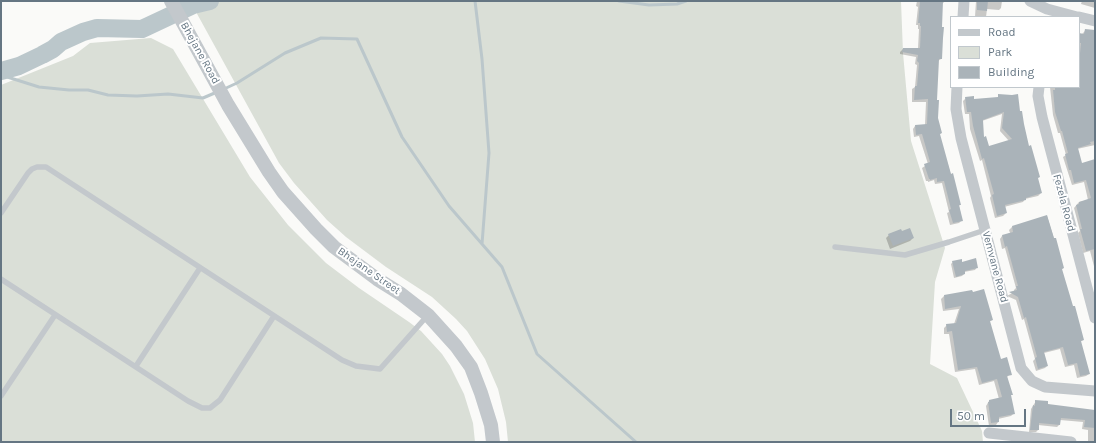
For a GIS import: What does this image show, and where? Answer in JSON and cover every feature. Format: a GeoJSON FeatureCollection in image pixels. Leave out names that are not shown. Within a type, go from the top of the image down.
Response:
{"type":"FeatureCollection","features":[{"type":"Feature","properties":{"kind":"street","name":"Bhejane Road"},"geometry":{"type":"LineString","coordinates":[[172,1],[228,105]]}},
{"type":"Feature","properties":{"kind":"street"},"geometry":{"type":"LineString","coordinates":[[963,16],[964,1]]}},
{"type":"Feature","properties":{"kind":"street"},"geometry":{"type":"LineString","coordinates":[[1030,1],[1047,13],[1070,16]]}},
{"type":"Feature","properties":{"kind":"street"},"geometry":{"type":"LineString","coordinates":[[1080,17],[1095,21]]}},
{"type":"Feature","properties":{"kind":"street","name":"Vemvane Road"},"geometry":{"type":"LineString","coordinates":[[957,88],[956,109],[958,123],[1021,368],[1032,381],[1045,387],[1095,391]]}},
{"type":"Feature","properties":{"kind":"street","name":"Fezela Road"},"geometry":{"type":"LineString","coordinates":[[1039,88],[1038,96],[1042,117],[1095,318]]}},
{"type":"Feature","properties":{"kind":"street","name":"Bhejane Street"},"geometry":{"type":"LineString","coordinates":[[228,105],[283,192],[316,229],[334,247],[428,315],[456,346],[471,366],[491,425],[493,442]]}},
{"type":"Feature","properties":{"kind":"street"},"geometry":{"type":"LineString","coordinates":[[990,433],[1071,442]]}},
{"type":"Feature","properties":{"kind":"lane"},"geometry":{"type":"LineString","coordinates":[[1,213],[28,173],[37,167],[46,167],[342,360],[356,366],[380,369],[428,315]]}},
{"type":"Feature","properties":{"kind":"lane"},"geometry":{"type":"LineString","coordinates":[[835,248],[905,254],[950,242],[985,230]]}},
{"type":"Feature","properties":{"kind":"lane"},"geometry":{"type":"LineString","coordinates":[[136,366],[200,268]]}},
{"type":"Feature","properties":{"kind":"lane"},"geometry":{"type":"LineString","coordinates":[[1,279],[202,408],[210,408],[220,400],[274,316]]}},
{"type":"Feature","properties":{"kind":"lane"},"geometry":{"type":"LineString","coordinates":[[1,396],[55,315]]}},
{"type":"Feature","properties":{"kind":"green space"},"geometry":{"type":"Polygon","coordinates":[[[190,1],[901,1],[903,53],[911,141],[945,248],[935,282],[930,364],[957,378],[982,431],[983,442],[508,442],[506,422],[498,389],[485,359],[467,331],[432,297],[386,267],[346,237],[327,220],[294,183],[279,163],[190,1]]]}},
{"type":"Feature","properties":{"kind":"green space"},"geometry":{"type":"Polygon","coordinates":[[[151,38],[173,49],[250,177],[288,225],[326,263],[421,331],[442,354],[450,366],[464,394],[473,423],[475,442],[1,442],[1,85],[73,56],[90,43],[151,38]]]}},
{"type":"Feature","properties":{"kind":"building"},"geometry":{"type":"Polygon","coordinates":[[[920,1],[943,1],[942,27],[944,27],[942,59],[939,59],[937,100],[939,100],[938,118],[942,133],[940,134],[951,174],[953,173],[961,205],[959,205],[963,221],[953,223],[944,181],[937,182],[937,178],[929,179],[924,164],[930,162],[922,134],[916,135],[915,125],[927,124],[928,99],[914,100],[915,86],[917,86],[919,63],[917,61],[918,55],[902,52],[903,48],[920,48],[921,26],[920,23],[918,23],[920,1]]]}},
{"type":"Feature","properties":{"kind":"building"},"geometry":{"type":"Polygon","coordinates":[[[977,1],[988,1],[987,11],[977,10],[977,1]]]}},
{"type":"Feature","properties":{"kind":"building"},"geometry":{"type":"Polygon","coordinates":[[[1085,29],[1095,30],[1095,141],[1090,142],[1091,144],[1078,148],[1082,163],[1095,159],[1095,249],[1086,251],[1076,205],[1079,204],[1079,202],[1091,198],[1086,180],[1074,183],[1071,170],[1069,170],[1065,154],[1068,153],[1055,112],[1053,90],[1055,90],[1055,88],[1080,88],[1080,33],[1084,34],[1085,29]]]}},
{"type":"Feature","properties":{"kind":"building"},"geometry":{"type":"Polygon","coordinates":[[[998,94],[1018,94],[1020,111],[1022,111],[1029,146],[1031,145],[1040,177],[1038,178],[1042,193],[1026,198],[1026,200],[1005,205],[1007,213],[997,216],[992,195],[994,194],[984,158],[982,159],[973,126],[971,112],[967,112],[965,97],[974,96],[974,99],[998,97],[998,94]],[[1004,112],[983,120],[984,137],[986,136],[989,146],[1012,139],[1002,128],[1004,112]]]}},
{"type":"Feature","properties":{"kind":"building"},"geometry":{"type":"Polygon","coordinates":[[[1047,215],[1054,238],[1056,238],[1064,268],[1062,269],[1073,306],[1075,306],[1084,340],[1081,341],[1090,374],[1080,376],[1077,363],[1068,365],[1063,347],[1044,352],[1048,366],[1038,369],[1035,358],[1037,357],[1026,317],[1024,318],[1018,297],[1009,292],[1017,290],[1016,286],[1018,286],[1007,246],[1005,247],[1002,235],[1013,232],[1012,226],[1047,215]]]}},
{"type":"Feature","properties":{"kind":"building"},"geometry":{"type":"Polygon","coordinates":[[[910,228],[914,238],[893,246],[888,234],[901,229],[902,231],[910,228]]]}},
{"type":"Feature","properties":{"kind":"building"},"geometry":{"type":"Polygon","coordinates":[[[976,258],[978,268],[965,271],[965,274],[956,277],[952,261],[962,259],[962,262],[976,258]]]}},
{"type":"Feature","properties":{"kind":"building"},"geometry":{"type":"Polygon","coordinates":[[[984,289],[993,320],[990,321],[1001,359],[1007,357],[1012,375],[1007,376],[1013,395],[1011,395],[1015,414],[999,417],[999,422],[991,423],[988,402],[989,400],[1002,397],[997,379],[982,383],[977,367],[958,370],[952,331],[947,332],[946,324],[956,323],[961,306],[945,309],[944,295],[972,290],[973,292],[984,289]]]}},
{"type":"Feature","properties":{"kind":"building"},"geometry":{"type":"Polygon","coordinates":[[[1035,400],[1048,401],[1048,404],[1095,410],[1095,428],[1084,427],[1085,420],[1061,418],[1060,425],[1039,423],[1039,430],[1030,430],[1035,400]]]}},
{"type":"Feature","properties":{"kind":"waterway"},"geometry":{"type":"LineString","coordinates":[[1,71],[19,66],[53,49],[61,42],[83,32],[97,28],[142,29],[193,5],[210,1]]}},
{"type":"Feature","properties":{"kind":"waterway"},"geometry":{"type":"LineString","coordinates":[[475,1],[482,59],[489,153],[482,244],[502,267],[537,354],[636,442]]}},
{"type":"Feature","properties":{"kind":"waterway"},"geometry":{"type":"LineString","coordinates":[[619,1],[649,5],[677,4],[686,1]]}},
{"type":"Feature","properties":{"kind":"waterway"},"geometry":{"type":"LineString","coordinates":[[224,89],[237,83],[285,53],[321,38],[357,39],[402,137],[449,206],[482,244]]}},
{"type":"Feature","properties":{"kind":"waterway"},"geometry":{"type":"LineString","coordinates":[[1,75],[39,87],[88,90],[108,95],[137,96],[168,94],[203,98],[217,92]]}}]}
